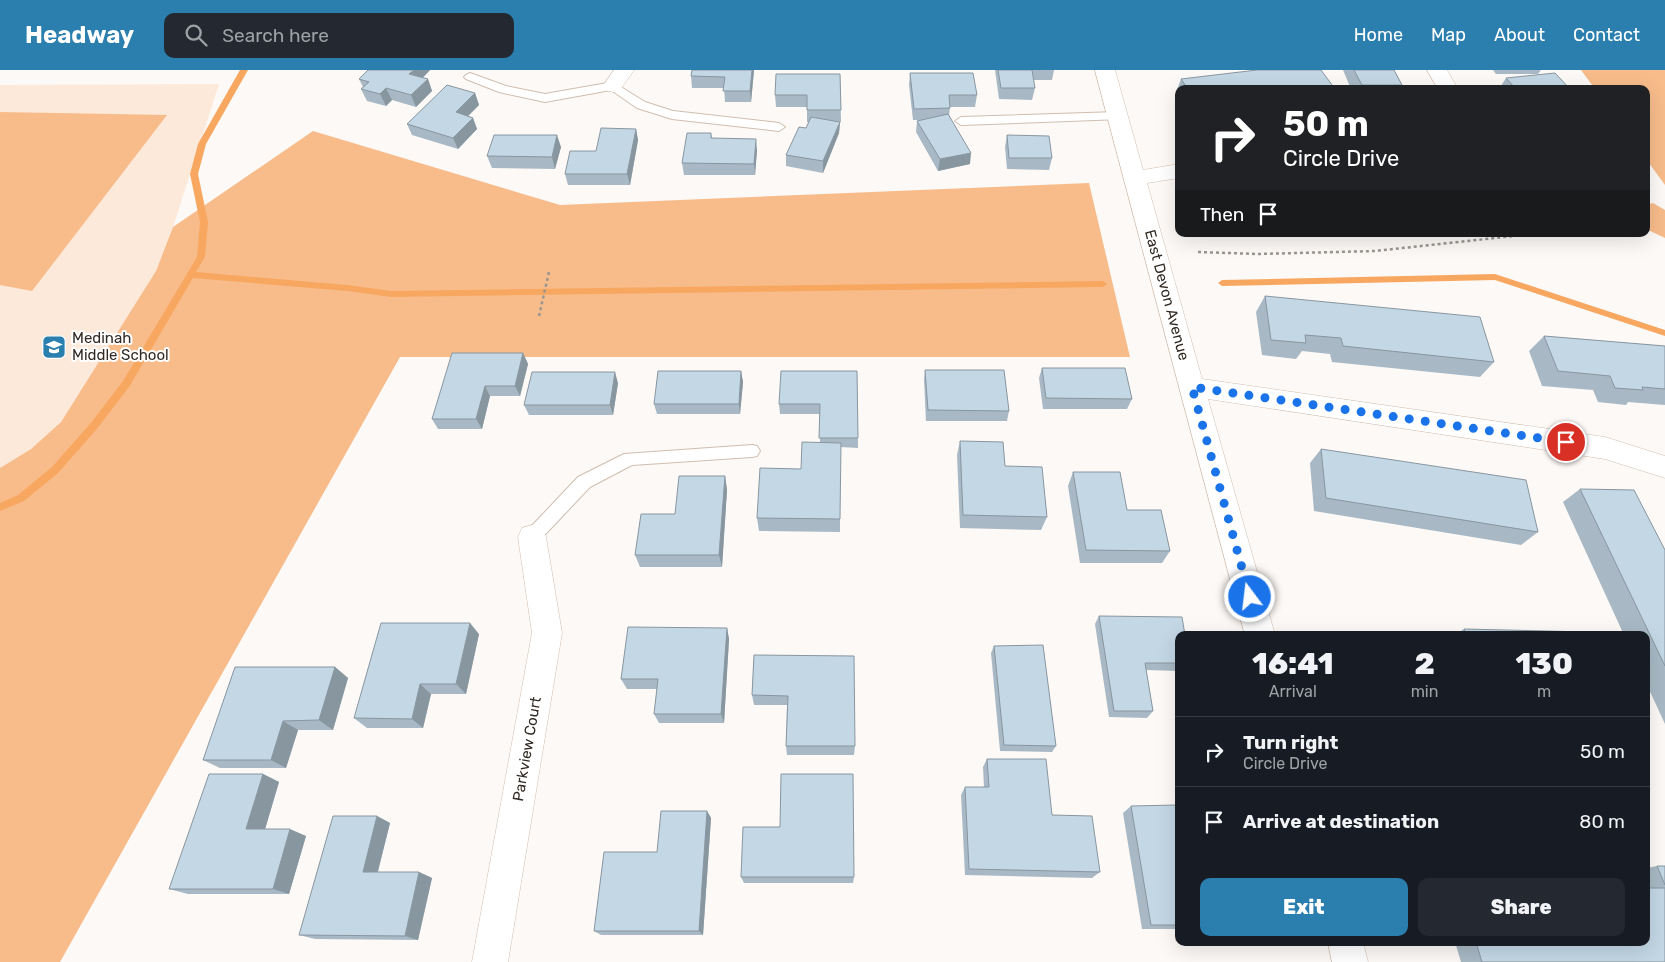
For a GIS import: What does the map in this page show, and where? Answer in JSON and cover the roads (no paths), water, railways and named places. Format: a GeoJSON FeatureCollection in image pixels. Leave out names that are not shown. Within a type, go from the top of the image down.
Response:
{"type":"FeatureCollection","features":[{"type":"Feature","properties":{"kind":"street"},"geometry":{"type":"LineString","coordinates":[[613,86],[624,70]]}},
{"type":"Feature","properties":{"kind":"street","name":"East Devon Avenue"},"geometry":{"type":"LineString","coordinates":[[1105,70],[1259,631]]}},
{"type":"Feature","properties":{"kind":"street"},"geometry":{"type":"LineString","coordinates":[[1437,70],[1446,85]]}},
{"type":"Feature","properties":{"kind":"street"},"geometry":{"type":"LineString","coordinates":[[1135,178],[1175,172]]}},
{"type":"Feature","properties":{"kind":"street"},"geometry":{"type":"LineString","coordinates":[[1192,387],[1605,448],[1665,467]]}},
{"type":"Feature","properties":{"kind":"street","name":"Parkview Court"},"geometry":{"type":"LineString","coordinates":[[490,962],[547,633],[532,536]]}},
{"type":"Feature","properties":{"kind":"street"},"geometry":{"type":"LineString","coordinates":[[1346,946],[1350,962]]}},
{"type":"Feature","properties":{"kind":"lane"},"geometry":{"type":"LineString","coordinates":[[470,77],[503,89],[545,98],[613,86],[641,105],[672,114],[779,127]]}},
{"type":"Feature","properties":{"kind":"lane"},"geometry":{"type":"LineString","coordinates":[[961,120],[1118,116]]}},
{"type":"Feature","properties":{"kind":"lane"},"geometry":{"type":"LineString","coordinates":[[532,536],[584,482],[630,459],[752,451]]}},
{"type":"Feature","properties":{"kind":"waterway"},"geometry":{"type":"LineString","coordinates":[[190,275],[201,257],[204,222],[194,174],[202,144],[244,70]]}},
{"type":"Feature","properties":{"kind":"waterway"},"geometry":{"type":"LineString","coordinates":[[0,507],[21,498],[55,470],[93,427],[126,384],[190,275]]}},
{"type":"Feature","properties":{"kind":"waterway"},"geometry":{"type":"LineString","coordinates":[[190,275],[347,288],[392,294],[1103,284]]}},
{"type":"Feature","properties":{"kind":"waterway"},"geometry":{"type":"LineString","coordinates":[[1222,283],[1495,277],[1665,333]]}},
{"type":"Feature","properties":{"kind":"place","name":"Medinah Middle School"},"geometry":{"type":"Point","coordinates":[54,347]}}]}
